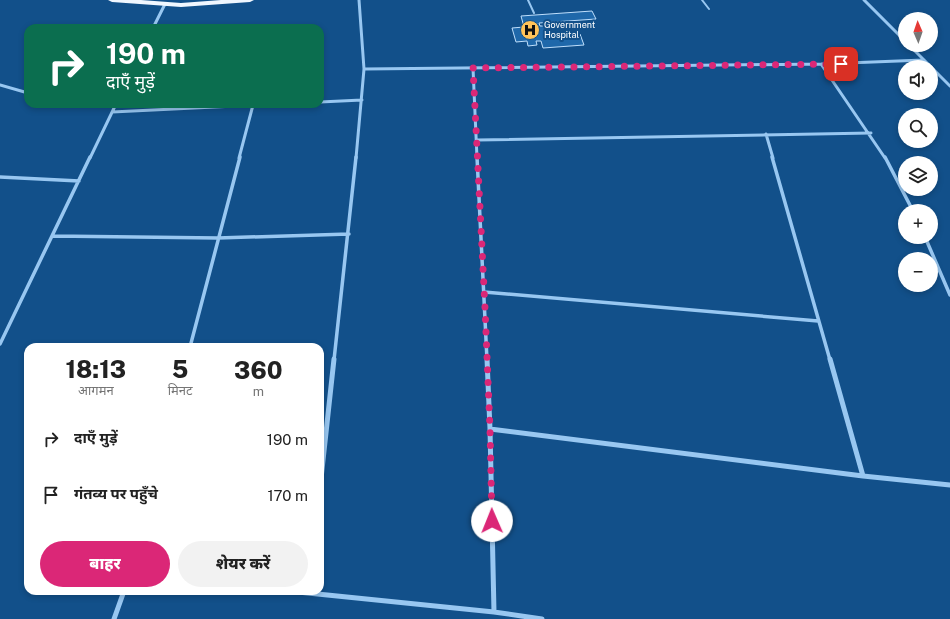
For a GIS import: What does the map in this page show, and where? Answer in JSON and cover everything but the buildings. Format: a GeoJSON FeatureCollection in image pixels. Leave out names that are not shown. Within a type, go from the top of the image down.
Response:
{"type":"FeatureCollection","features":[{"type":"Feature","properties":{"kind":"highway"},"geometry":{"type":"LineString","coordinates":[[112,0],[181,6],[250,0]]}},
{"type":"Feature","properties":{"kind":"street"},"geometry":{"type":"LineString","coordinates":[[324,452],[362,100],[364,69],[359,0]]}},
{"type":"Feature","properties":{"kind":"street"},"geometry":{"type":"LineString","coordinates":[[864,0],[898,34]]}},
{"type":"Feature","properties":{"kind":"street"},"geometry":{"type":"LineString","coordinates":[[155,24],[165,4]]}},
{"type":"Feature","properties":{"kind":"street"},"geometry":{"type":"LineString","coordinates":[[916,52],[924,60]]}},
{"type":"Feature","properties":{"kind":"street"},"geometry":{"type":"LineString","coordinates":[[364,69],[821,64],[898,61]]}},
{"type":"Feature","properties":{"kind":"street"},"geometry":{"type":"LineString","coordinates":[[821,64],[871,132],[893,169],[910,204]]}},
{"type":"Feature","properties":{"kind":"street"},"geometry":{"type":"LineString","coordinates":[[473,68],[490,429],[494,612]]}},
{"type":"Feature","properties":{"kind":"street"},"geometry":{"type":"LineString","coordinates":[[938,74],[950,86]]}},
{"type":"Feature","properties":{"kind":"street"},"geometry":{"type":"LineString","coordinates":[[0,85],[24,92]]}},
{"type":"Feature","properties":{"kind":"street"},"geometry":{"type":"LineString","coordinates":[[324,102],[362,100]]}},
{"type":"Feature","properties":{"kind":"street"},"geometry":{"type":"LineString","coordinates":[[0,344],[114,108]]}},
{"type":"Feature","properties":{"kind":"street"},"geometry":{"type":"LineString","coordinates":[[112,112],[193,108]]}},
{"type":"Feature","properties":{"kind":"street"},"geometry":{"type":"LineString","coordinates":[[191,343],[252,108]]}},
{"type":"Feature","properties":{"kind":"street"},"geometry":{"type":"LineString","coordinates":[[477,140],[871,132]]}},
{"type":"Feature","properties":{"kind":"street"},"geometry":{"type":"LineString","coordinates":[[766,134],[863,476]]}},
{"type":"Feature","properties":{"kind":"street"},"geometry":{"type":"LineString","coordinates":[[0,177],[79,181]]}},
{"type":"Feature","properties":{"kind":"street"},"geometry":{"type":"LineString","coordinates":[[53,236],[218,238],[348,234]]}},
{"type":"Feature","properties":{"kind":"street"},"geometry":{"type":"LineString","coordinates":[[928,244],[950,295]]}},
{"type":"Feature","properties":{"kind":"street"},"geometry":{"type":"LineString","coordinates":[[484,292],[818,321]]}},
{"type":"Feature","properties":{"kind":"street"},"geometry":{"type":"LineString","coordinates":[[490,429],[863,476],[950,485]]}},
{"type":"Feature","properties":{"kind":"street"},"geometry":{"type":"LineString","coordinates":[[324,594],[494,612],[542,619]]}},
{"type":"Feature","properties":{"kind":"street"},"geometry":{"type":"LineString","coordinates":[[114,619],[123,595]]}},
{"type":"Feature","properties":{"kind":"lane"},"geometry":{"type":"LineString","coordinates":[[528,0],[534,13]]}},
{"type":"Feature","properties":{"kind":"lane"},"geometry":{"type":"LineString","coordinates":[[702,0],[709,10]]}},
{"type":"Feature","properties":{"kind":"place","name":"Government Hospital"},"geometry":{"type":"Point","coordinates":[530,30]}},
{"type":"Feature","properties":{"kind":"route"},"geometry":{"type":"LineString","coordinates":[[492,521],[485,308],[478,193],[473,68],[841,64]]}}]}
